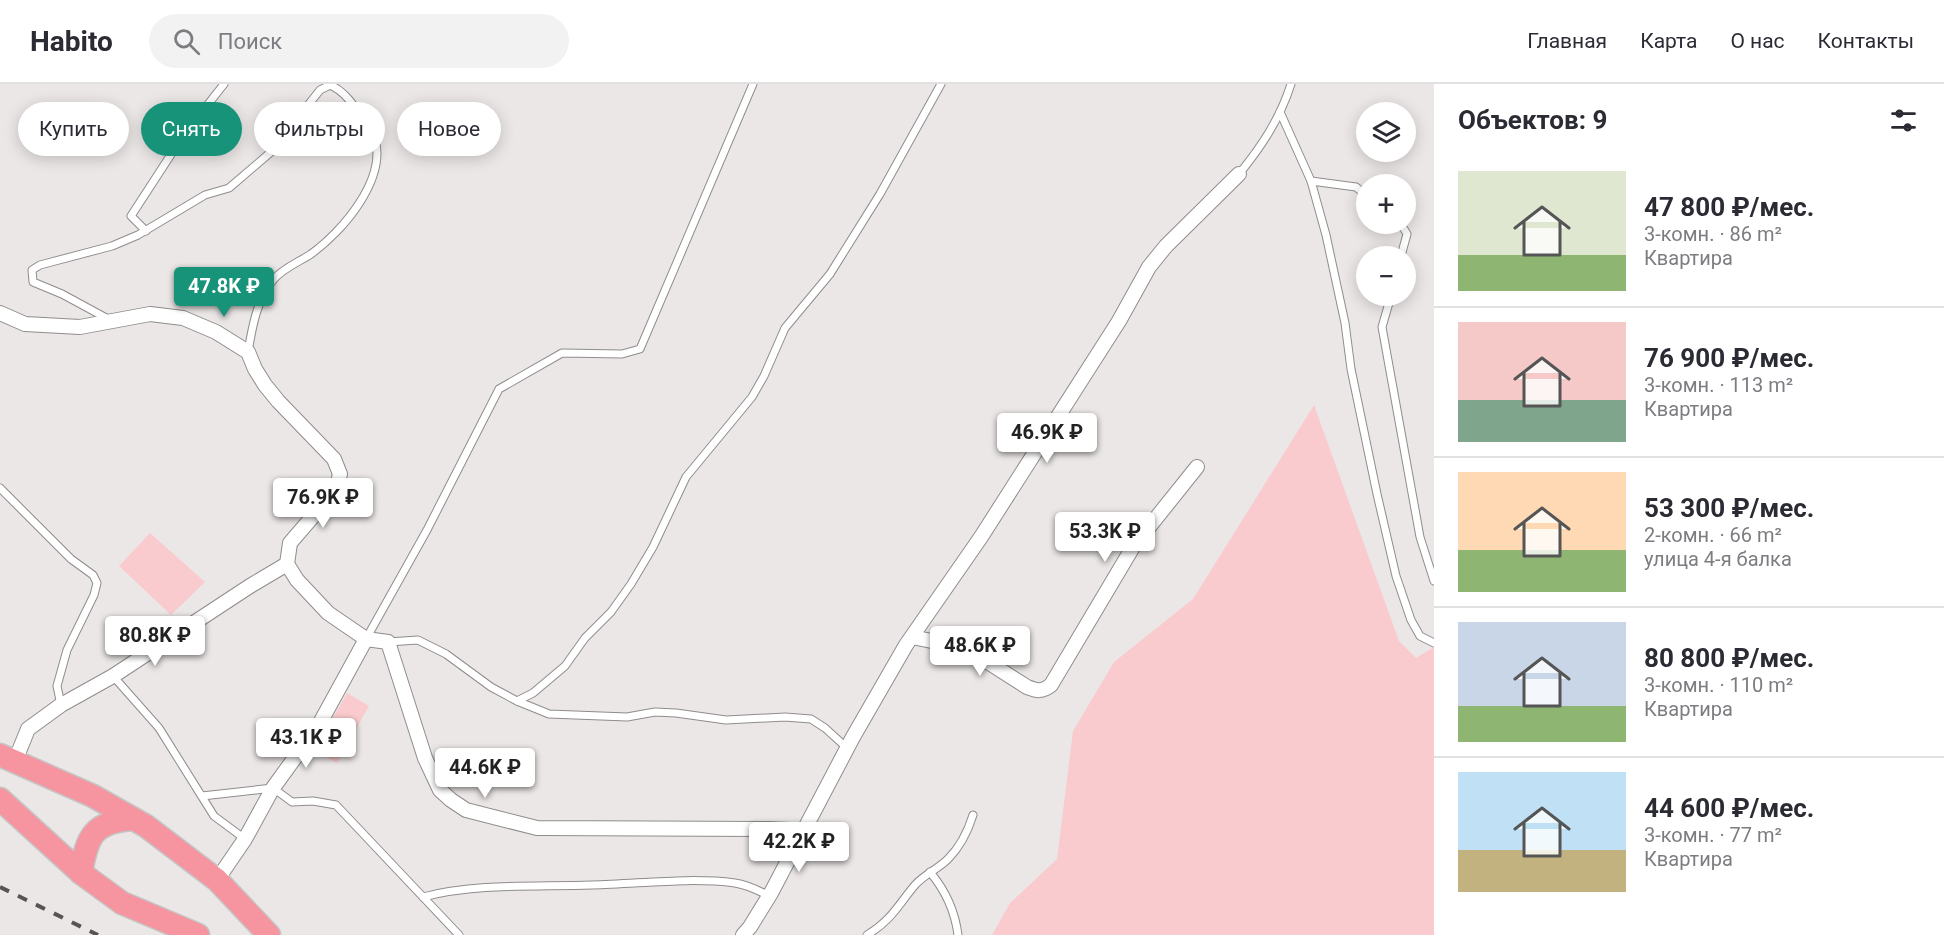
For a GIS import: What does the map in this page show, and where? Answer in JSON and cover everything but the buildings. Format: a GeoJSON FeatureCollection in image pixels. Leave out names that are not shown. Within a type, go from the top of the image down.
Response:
{"type":"FeatureCollection","features":[{"type":"Feature","properties":{"kind":"highway"},"geometry":{"type":"LineString","coordinates":[[8,758],[93,796],[146,826],[217,879],[270,935]]}},
{"type":"Feature","properties":{"kind":"highway"},"geometry":{"type":"LineString","coordinates":[[0,799],[81,873],[122,903],[198,935]]}},
{"type":"Feature","properties":{"kind":"highway"},"geometry":{"type":"LineString","coordinates":[[81,873],[88,841],[100,828],[112,820],[133,819]]}},
{"type":"Feature","properties":{"kind":"street"},"geometry":{"type":"LineString","coordinates":[[743,935],[769,896],[847,748],[912,637],[981,537],[1119,321],[1149,267],[1166,246],[1239,174]]}},
{"type":"Feature","properties":{"kind":"street"},"geometry":{"type":"LineString","coordinates":[[0,313],[25,324],[80,327],[150,314],[183,318],[216,332],[248,352],[255,369],[278,401],[334,459],[340,474],[337,486],[290,543],[287,564],[297,580],[328,613],[366,639],[388,642],[425,758],[440,790],[466,810],[537,828],[768,829],[791,830],[802,835]]}},
{"type":"Feature","properties":{"kind":"street"},"geometry":{"type":"LineString","coordinates":[[912,637],[966,648],[1027,687],[1038,691],[1045,690],[1051,685],[1133,547],[1197,467]]}},
{"type":"Feature","properties":{"kind":"street"},"geometry":{"type":"LineString","coordinates":[[8,758],[28,729],[61,705],[113,676],[287,564]]}},
{"type":"Feature","properties":{"kind":"street"},"geometry":{"type":"LineString","coordinates":[[217,879],[245,839],[273,789],[320,723],[366,639]]}},
{"type":"Feature","properties":{"kind":"lane"},"geometry":{"type":"LineString","coordinates":[[146,231],[131,216],[183,136],[224,84]]}},
{"type":"Feature","properties":{"kind":"lane"},"geometry":{"type":"LineString","coordinates":[[366,639],[499,389],[562,353],[622,354],[640,348],[753,84]]}},
{"type":"Feature","properties":{"kind":"lane"},"geometry":{"type":"LineString","coordinates":[[517,701],[533,693],[565,666],[585,638],[611,612],[632,584],[653,547],[686,477],[752,397],[785,328],[830,274],[880,194],[941,84]]}},
{"type":"Feature","properties":{"kind":"lane"},"geometry":{"type":"LineString","coordinates":[[1239,174],[1262,145],[1280,112],[1291,84]]}},
{"type":"Feature","properties":{"kind":"lane"},"geometry":{"type":"LineString","coordinates":[[115,322],[62,294],[33,282],[32,270],[112,246],[146,231],[205,195],[229,188],[272,152],[320,90],[330,85],[340,89],[374,135],[376,156],[374,171],[365,194],[351,217],[312,253],[274,279],[260,304],[248,352]]}},
{"type":"Feature","properties":{"kind":"lane"},"geometry":{"type":"LineString","coordinates":[[1280,112],[1311,181],[1328,246],[1345,323],[1351,369],[1367,449],[1396,576],[1411,620],[1420,636],[1434,643]]}},
{"type":"Feature","properties":{"kind":"lane"},"geometry":{"type":"LineString","coordinates":[[1311,181],[1356,187]]}},
{"type":"Feature","properties":{"kind":"lane"},"geometry":{"type":"LineString","coordinates":[[1388,306],[1382,327],[1420,537],[1434,581]]}},
{"type":"Feature","properties":{"kind":"lane"},"geometry":{"type":"LineString","coordinates":[[0,488],[71,559],[93,575],[97,583],[67,650],[57,686],[61,705]]}},
{"type":"Feature","properties":{"kind":"lane"},"geometry":{"type":"LineString","coordinates":[[388,642],[418,640],[446,654],[491,687],[549,714],[627,717],[655,712],[726,720],[785,717],[811,719],[847,748]]}},
{"type":"Feature","properties":{"kind":"lane"},"geometry":{"type":"LineString","coordinates":[[113,676],[159,728],[214,816],[245,839]]}},
{"type":"Feature","properties":{"kind":"lane"},"geometry":{"type":"LineString","coordinates":[[202,796],[273,789],[292,802],[313,801],[336,805],[459,935]]}},
{"type":"Feature","properties":{"kind":"lane"},"geometry":{"type":"LineString","coordinates":[[867,935],[879,928],[896,912],[916,884],[948,859],[969,830],[973,815]]}},
{"type":"Feature","properties":{"kind":"lane"},"geometry":{"type":"LineString","coordinates":[[930,872],[948,900],[958,935]]}},
{"type":"Feature","properties":{"kind":"lane"},"geometry":{"type":"LineString","coordinates":[[423,897],[452,890],[596,885],[656,880],[734,883],[753,887],[769,896]]}},
{"type":"Feature","properties":{"kind":"shaded area"},"geometry":{"type":"Polygon","coordinates":[[[1314,405],[1399,641],[1416,658],[1434,647],[1434,935],[992,935],[1010,903],[1057,859],[1073,731],[1114,662],[1193,599],[1314,405]]]}},
{"type":"Feature","properties":{"kind":"shaded area"},"geometry":{"type":"Polygon","coordinates":[[[150,533],[205,582],[171,615],[119,566],[150,533]]]}},
{"type":"Feature","properties":{"kind":"shaded area"},"geometry":{"type":"Polygon","coordinates":[[[347,693],[369,706],[337,763],[314,751],[347,693]]]}},
{"type":"Feature","properties":{"kind":"railway"},"geometry":{"type":"LineString","coordinates":[[0,887],[98,935]]}}]}
